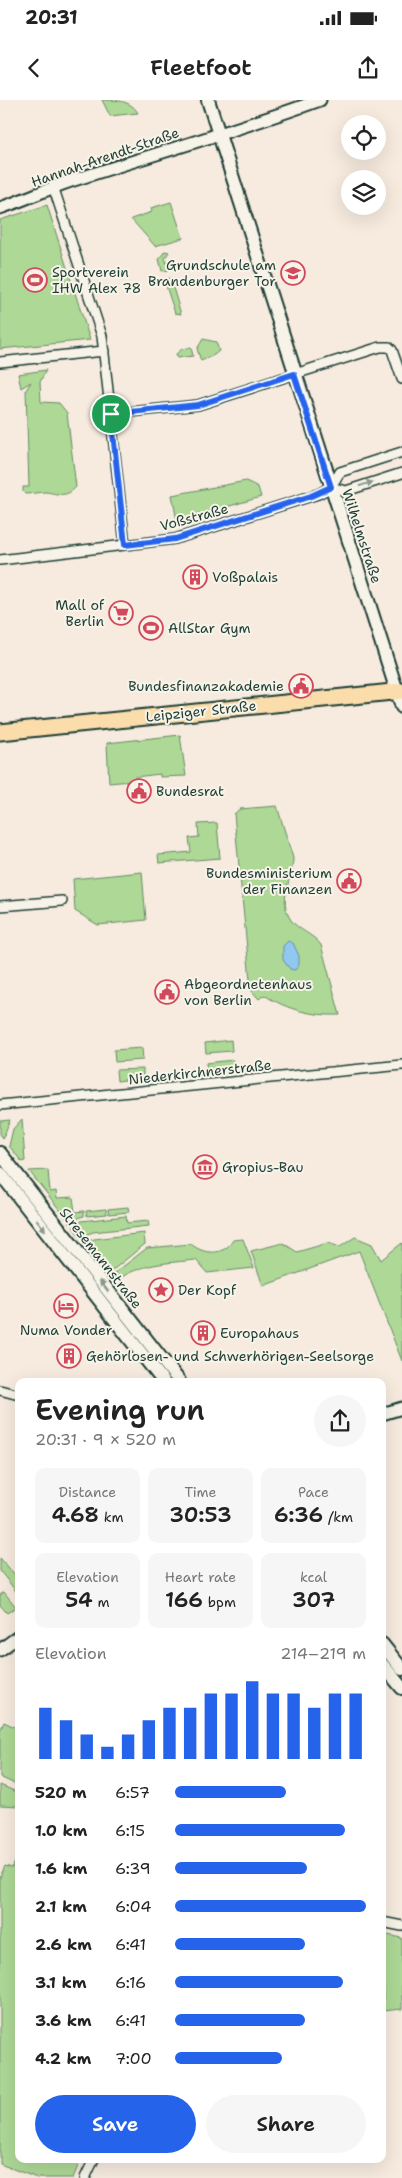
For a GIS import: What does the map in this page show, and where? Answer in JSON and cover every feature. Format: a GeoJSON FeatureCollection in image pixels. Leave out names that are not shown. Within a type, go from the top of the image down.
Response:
{"type":"FeatureCollection","features":[{"type":"Feature","properties":{"kind":"main road","name":"Wilhelmstraße"},"geometry":{"type":"LineString","coordinates":[[208,100],[294,374],[400,692],[402,707]]}},
{"type":"Feature","properties":{"kind":"main road","name":"Leipziger Straße"},"geometry":{"type":"LineString","coordinates":[[0,732],[400,692]]}},
{"type":"Feature","properties":{"kind":"main road","name":"Stresemannstraße"},"geometry":{"type":"LineString","coordinates":[[0,1153],[4,1174],[33,1205],[168,1378]]}},
{"type":"Feature","properties":{"kind":"main road"},"geometry":{"type":"LineString","coordinates":[[386,1649],[402,1669]]}},
{"type":"Feature","properties":{"kind":"main road"},"geometry":{"type":"LineString","coordinates":[[386,1669],[402,1688]]}},
{"type":"Feature","properties":{"kind":"street","name":"Hannah-Arendt-Straße"},"geometry":{"type":"LineString","coordinates":[[0,208],[54,188],[219,135],[320,100]]}},
{"type":"Feature","properties":{"kind":"street"},"geometry":{"type":"LineString","coordinates":[[54,188],[100,329],[125,545]]}},
{"type":"Feature","properties":{"kind":"street"},"geometry":{"type":"LineString","coordinates":[[111,414],[198,405],[380,347],[389,347],[394,355],[402,379]]}},
{"type":"Feature","properties":{"kind":"street"},"geometry":{"type":"LineString","coordinates":[[0,362],[104,351]]}},
{"type":"Feature","properties":{"kind":"street"},"geometry":{"type":"LineString","coordinates":[[402,452],[340,472],[331,487],[346,491],[402,473]]}},
{"type":"Feature","properties":{"kind":"street","name":"Voßstraße"},"geometry":{"type":"LineString","coordinates":[[0,560],[175,539],[311,496],[331,487]]}},
{"type":"Feature","properties":{"kind":"street"},"geometry":{"type":"LineString","coordinates":[[0,906],[62,901]]}},
{"type":"Feature","properties":{"kind":"street","name":"Niederkirchnerstraße"},"geometry":{"type":"LineString","coordinates":[[0,1105],[402,1065]]}},
{"type":"Feature","properties":{"kind":"street"},"geometry":{"type":"LineString","coordinates":[[0,1390],[15,1394]]}},
{"type":"Feature","properties":{"kind":"street"},"geometry":{"type":"LineString","coordinates":[[386,1413],[402,1408]]}},
{"type":"Feature","properties":{"kind":"street"},"geometry":{"type":"LineString","coordinates":[[0,1650],[15,1639]]}},
{"type":"Feature","properties":{"kind":"street"},"geometry":{"type":"LineString","coordinates":[[386,1923],[402,1926]]}},
{"type":"Feature","properties":{"kind":"street"},"geometry":{"type":"LineString","coordinates":[[85,2178],[92,2163]]}},
{"type":"Feature","properties":{"kind":"green space"},"geometry":{"type":"Polygon","coordinates":[[[102,100],[127,103],[138,113],[110,116],[102,100]]]}},
{"type":"Feature","properties":{"kind":"green space"},"geometry":{"type":"Polygon","coordinates":[[[171,202],[183,238],[155,246],[131,219],[152,212],[151,208],[171,202]]]}},
{"type":"Feature","properties":{"kind":"green space","name":"Sportverein IHW Alex 78"},"geometry":{"type":"Polygon","coordinates":[[[47,205],[90,340],[0,349],[0,220],[47,205]]]}},
{"type":"Feature","properties":{"kind":"green space"},"geometry":{"type":"Polygon","coordinates":[[[165,251],[169,252],[165,258],[169,270],[162,271],[159,259],[165,251]]]}},
{"type":"Feature","properties":{"kind":"green space"},"geometry":{"type":"Polygon","coordinates":[[[170,278],[181,314],[175,313],[164,280],[170,278]]]}},
{"type":"Feature","properties":{"kind":"green space"},"geometry":{"type":"Polygon","coordinates":[[[203,339],[216,342],[219,351],[201,361],[197,349],[203,339]]]}},
{"type":"Feature","properties":{"kind":"green space"},"geometry":{"type":"Polygon","coordinates":[[[191,347],[193,356],[177,358],[176,354],[182,349],[191,347]]]}},
{"type":"Feature","properties":{"kind":"green space"},"geometry":{"type":"Polygon","coordinates":[[[46,370],[40,382],[41,402],[59,403],[67,413],[76,487],[66,494],[46,492],[25,494],[23,487],[29,487],[26,390],[31,382],[21,388],[18,374],[46,370]]]}},
{"type":"Feature","properties":{"kind":"green space"},"geometry":{"type":"Polygon","coordinates":[[[246,481],[258,487],[261,497],[177,521],[172,495],[246,481]]]}},
{"type":"Feature","properties":{"kind":"green space"},"geometry":{"type":"Polygon","coordinates":[[[180,735],[186,776],[160,777],[160,774],[135,777],[131,781],[109,783],[107,743],[180,735]]]}},
{"type":"Feature","properties":{"kind":"green space"},"geometry":{"type":"Polygon","coordinates":[[[277,806],[293,858],[285,897],[287,912],[291,920],[298,927],[321,945],[340,1015],[300,1011],[282,1005],[264,995],[259,999],[251,990],[234,814],[240,809],[277,806]]]}},
{"type":"Feature","properties":{"kind":"green space"},"geometry":{"type":"Polygon","coordinates":[[[217,823],[220,858],[159,863],[158,855],[191,852],[189,838],[199,837],[198,824],[217,823]]]}},
{"type":"Feature","properties":{"kind":"green space"},"geometry":{"type":"Polygon","coordinates":[[[142,872],[146,920],[98,925],[75,911],[73,879],[142,872]]]}},
{"type":"Feature","properties":{"kind":"green space"},"geometry":{"type":"Polygon","coordinates":[[[231,1040],[232,1051],[206,1053],[205,1043],[231,1040]]]}},
{"type":"Feature","properties":{"kind":"green space"},"geometry":{"type":"Polygon","coordinates":[[[142,1048],[143,1060],[115,1062],[114,1050],[142,1048]]]}},
{"type":"Feature","properties":{"kind":"green space"},"geometry":{"type":"Polygon","coordinates":[[[233,1060],[234,1070],[207,1073],[206,1063],[233,1060]]]}},
{"type":"Feature","properties":{"kind":"green space"},"geometry":{"type":"Polygon","coordinates":[[[143,1069],[143,1078],[117,1081],[116,1070],[143,1069]]]}},
{"type":"Feature","properties":{"kind":"green space"},"geometry":{"type":"Polygon","coordinates":[[[22,1119],[25,1161],[22,1162],[9,1146],[13,1129],[22,1119]]]}},
{"type":"Feature","properties":{"kind":"green space"},"geometry":{"type":"Polygon","coordinates":[[[10,1120],[3,1138],[0,1134],[0,1121],[10,1120]]]}},
{"type":"Feature","properties":{"kind":"green space"},"geometry":{"type":"Polygon","coordinates":[[[48,1170],[50,1192],[56,1191],[57,1198],[73,1197],[75,1212],[84,1211],[84,1216],[71,1224],[29,1171],[48,1170]]]}},
{"type":"Feature","properties":{"kind":"green space"},"geometry":{"type":"Polygon","coordinates":[[[128,1207],[129,1212],[109,1214],[108,1209],[128,1207]]]}},
{"type":"Feature","properties":{"kind":"green space"},"geometry":{"type":"Polygon","coordinates":[[[106,1209],[107,1214],[87,1216],[86,1211],[106,1209]]]}},
{"type":"Feature","properties":{"kind":"green space"},"geometry":{"type":"Polygon","coordinates":[[[126,1216],[127,1223],[148,1221],[149,1226],[93,1232],[80,1237],[73,1227],[81,1221],[126,1216]]]}},
{"type":"Feature","properties":{"kind":"green space"},"geometry":{"type":"Polygon","coordinates":[[[144,1233],[145,1244],[109,1273],[85,1242],[94,1239],[144,1233]]]}},
{"type":"Feature","properties":{"kind":"green space"},"geometry":{"type":"Polygon","coordinates":[[[355,1237],[372,1244],[381,1260],[402,1243],[402,1361],[359,1251],[263,1286],[251,1251],[283,1243],[297,1252],[328,1243],[340,1247],[355,1237]]]}},
{"type":"Feature","properties":{"kind":"green space"},"geometry":{"type":"Polygon","coordinates":[[[243,1239],[254,1268],[207,1273],[196,1260],[144,1267],[116,1281],[111,1276],[147,1248],[191,1244],[196,1248],[214,1252],[224,1249],[233,1240],[243,1239]]]}},
{"type":"Feature","properties":{"kind":"green space"},"geometry":{"type":"Polygon","coordinates":[[[0,1558],[15,1575],[15,1590],[0,1571],[0,1558]]]}},
{"type":"Feature","properties":{"kind":"green space"},"geometry":{"type":"Polygon","coordinates":[[[4,1592],[15,1608],[7,1613],[0,1605],[0,1595],[4,1592]]]}},
{"type":"Feature","properties":{"kind":"green space"},"geometry":{"type":"Polygon","coordinates":[[[4,1722],[15,1727],[15,1784],[0,1777],[0,1731],[4,1722]]]}},
{"type":"Feature","properties":{"kind":"green space"},"geometry":{"type":"Polygon","coordinates":[[[0,1785],[15,1791],[15,1806],[0,1805],[0,1785]]]}},
{"type":"Feature","properties":{"kind":"green space"},"geometry":{"type":"Polygon","coordinates":[[[15,1862],[15,2163],[79,2163],[73,2178],[37,2178],[0,2164],[0,1877],[5,1866],[12,1868],[15,1862]]]}},
{"type":"Feature","properties":{"kind":"green space"},"geometry":{"type":"Polygon","coordinates":[[[386,1935],[402,1938],[402,2009],[386,2011],[386,1935]]]}},
{"type":"Feature","properties":{"kind":"water"},"geometry":{"type":"Polygon","coordinates":[[[288,941],[293,943],[299,956],[299,965],[295,970],[290,969],[283,960],[283,946],[288,941]]]}},
{"type":"Feature","properties":{"kind":"place","name":"Grundschule am Brandenburger Tor"},"geometry":{"type":"Point","coordinates":[293,273]}},
{"type":"Feature","properties":{"kind":"place","name":"Sportverein IHW Alex 78"},"geometry":{"type":"Point","coordinates":[35,280]}},
{"type":"Feature","properties":{"kind":"place","name":"Voßpalais"},"geometry":{"type":"Point","coordinates":[195,577]}},
{"type":"Feature","properties":{"kind":"place","name":"Mall of Berlin"},"geometry":{"type":"Point","coordinates":[121,613]}},
{"type":"Feature","properties":{"kind":"place","name":"AllStar Gym"},"geometry":{"type":"Point","coordinates":[151,628]}},
{"type":"Feature","properties":{"kind":"place","name":"Bundesfinanzakademie"},"geometry":{"type":"Point","coordinates":[301,686]}},
{"type":"Feature","properties":{"kind":"place","name":"Bundesrat"},"geometry":{"type":"Point","coordinates":[139,791]}},
{"type":"Feature","properties":{"kind":"place","name":"Bundesministerium der Finanzen"},"geometry":{"type":"Point","coordinates":[349,881]}},
{"type":"Feature","properties":{"kind":"place","name":"Abgeordnetenhaus von Berlin"},"geometry":{"type":"Point","coordinates":[167,992]}},
{"type":"Feature","properties":{"kind":"place","name":"Gropius-Bau"},"geometry":{"type":"Point","coordinates":[205,1167]}},
{"type":"Feature","properties":{"kind":"place","name":"Der Kopf"},"geometry":{"type":"Point","coordinates":[161,1290]}},
{"type":"Feature","properties":{"kind":"place","name":"Numa Vonder"},"geometry":{"type":"Point","coordinates":[66,1306]}},
{"type":"Feature","properties":{"kind":"place","name":"Europahaus"},"geometry":{"type":"Point","coordinates":[203,1333]}},
{"type":"Feature","properties":{"kind":"place","name":"Gehörlosen- und Schwerhörigen-Seelsorge"},"geometry":{"type":"Point","coordinates":[69,1356]}},
{"type":"Feature","properties":{"kind":"route"},"geometry":{"type":"LineString","coordinates":[[294,374],[331,487],[323,492],[248,517],[175,539],[125,545],[111,414],[198,405],[294,374]]}}]}
